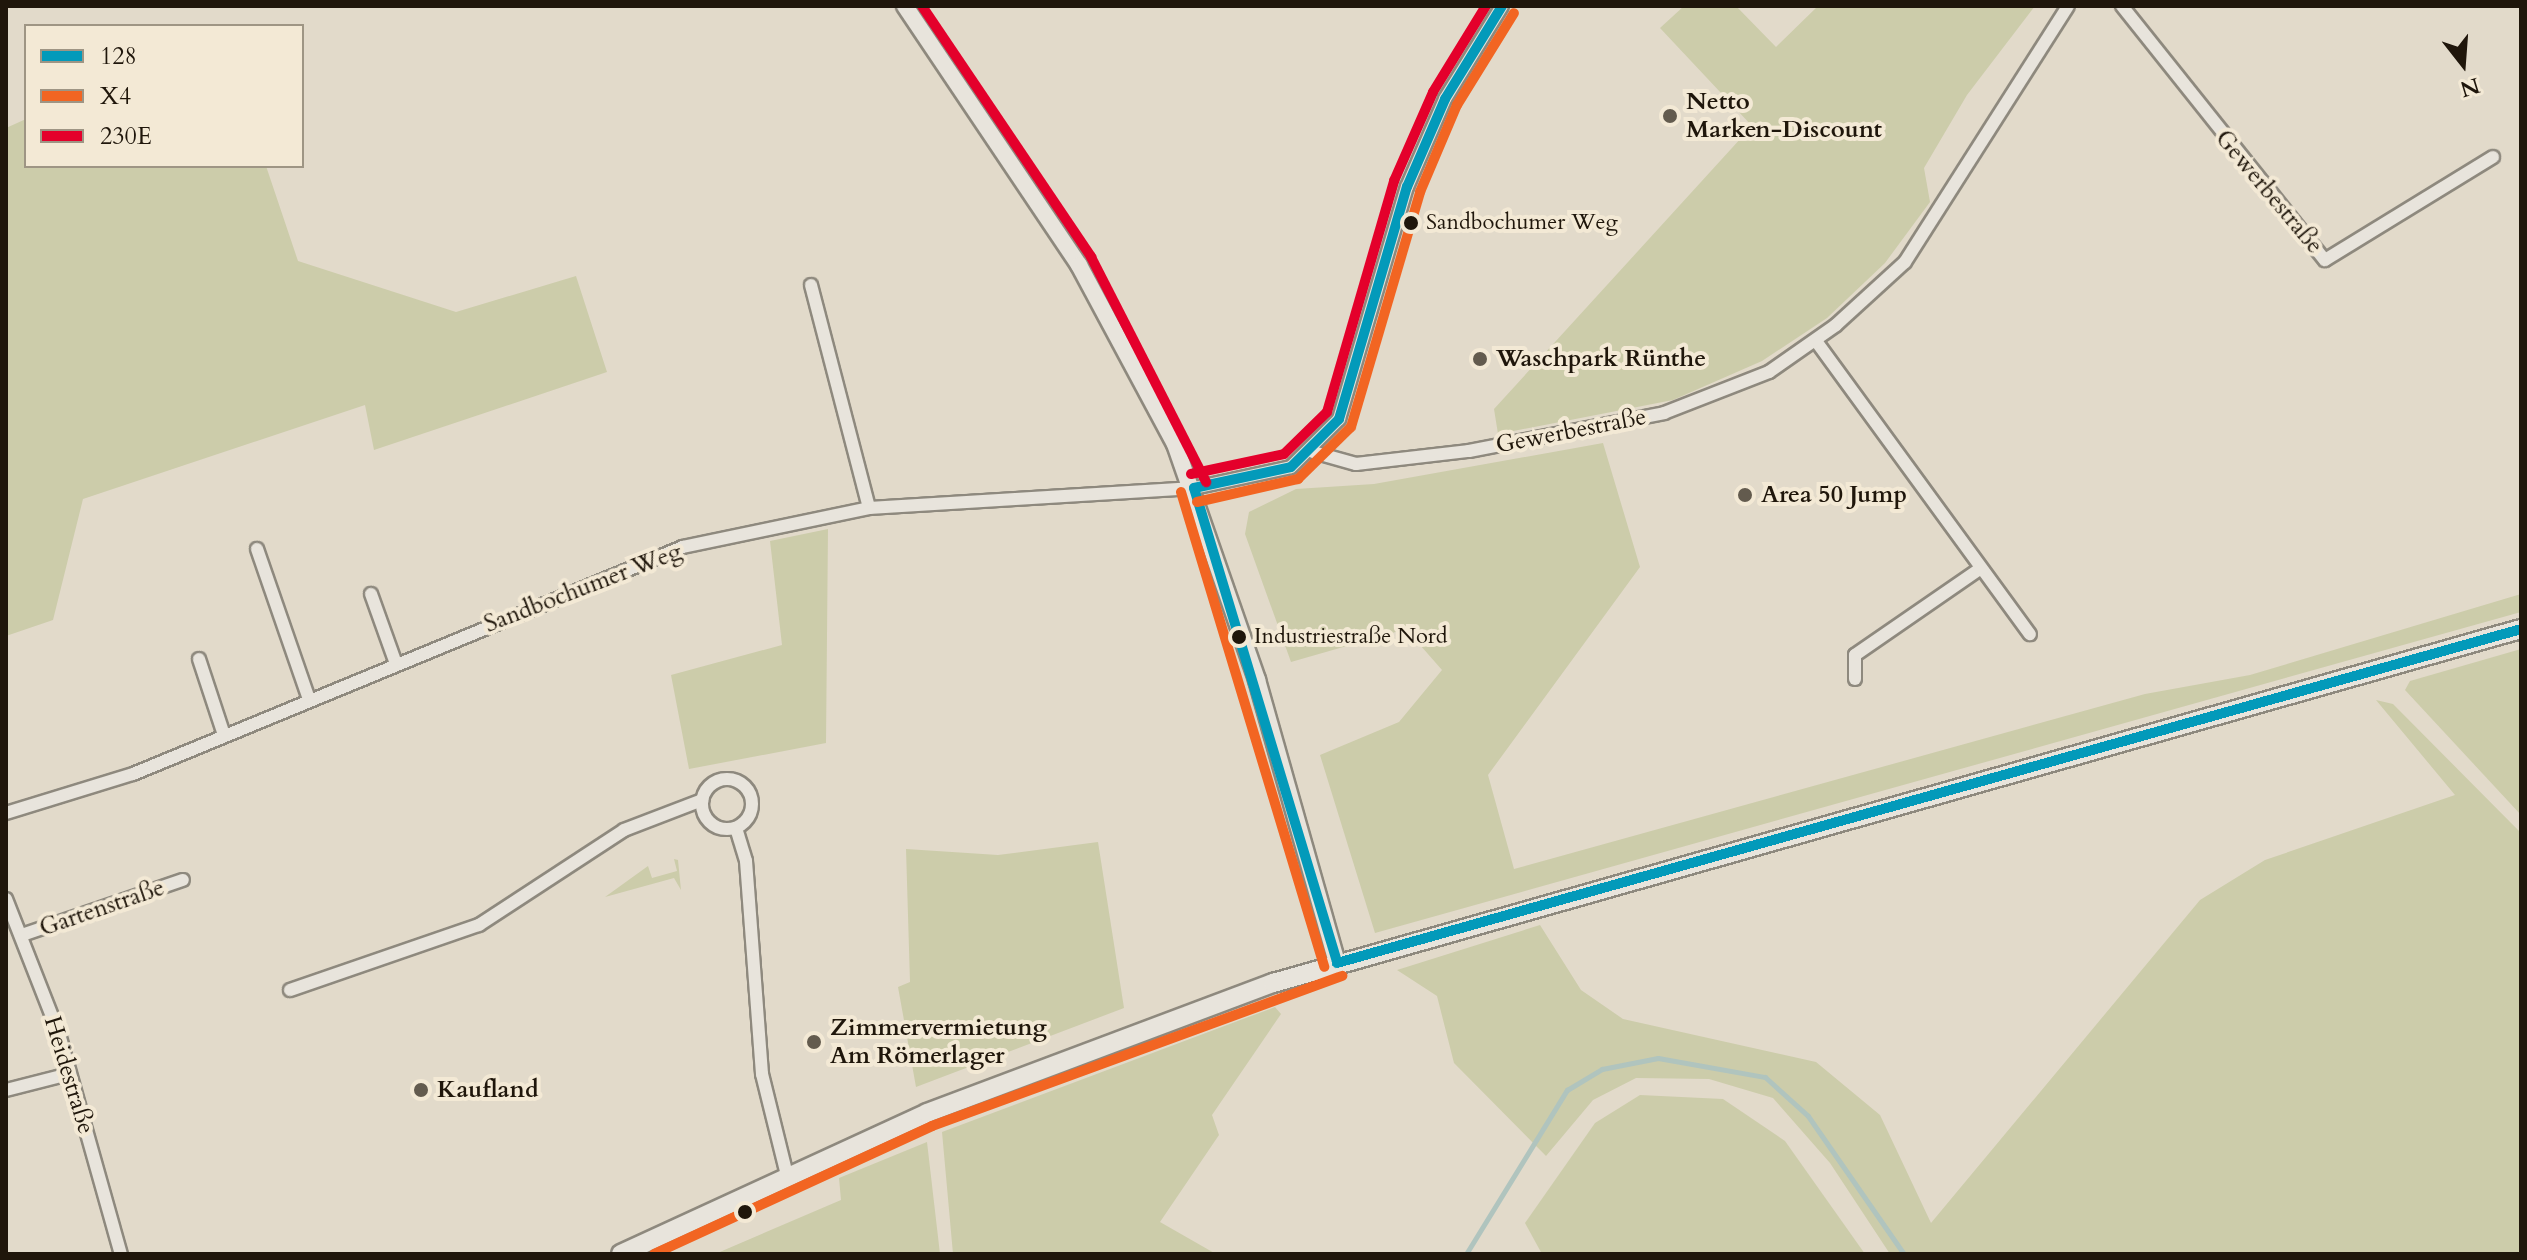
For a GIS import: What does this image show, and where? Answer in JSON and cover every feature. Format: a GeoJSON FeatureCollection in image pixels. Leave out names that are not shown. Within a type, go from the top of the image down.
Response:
{"type":"FeatureCollection","features":[{"type":"Feature","properties":{"kind":"main road"},"geometry":{"type":"LineString","coordinates":[[621,1254],[787,1175],[1041,1067],[1337,963],[2521,629]]}},
{"type":"Feature","properties":{"kind":"street"},"geometry":{"type":"LineString","coordinates":[[905,6],[1079,265],[1194,488],[1337,963]]}},
{"type":"Feature","properties":{"kind":"street"},"geometry":{"type":"LineString","coordinates":[[1313,452],[1350,396],[1384,254],[1426,142],[1502,6]]}},
{"type":"Feature","properties":{"kind":"street","name":"Gewerbestraße"},"geometry":{"type":"LineString","coordinates":[[1313,452],[1337,462],[1392,462],[1664,413],[1769,372],[1816,341],[1920,243],[2068,6]]}},
{"type":"Feature","properties":{"kind":"street","name":"Gewerbestraße"},"geometry":{"type":"LineString","coordinates":[[2122,6],[2325,260],[2493,157]]}},
{"type":"Feature","properties":{"kind":"street"},"geometry":{"type":"LineString","coordinates":[[811,285],[869,508]]}},
{"type":"Feature","properties":{"kind":"street"},"geometry":{"type":"LineString","coordinates":[[1816,341],[2030,634]]}},
{"type":"Feature","properties":{"kind":"street","name":"Sandbochumer Weg"},"geometry":{"type":"LineString","coordinates":[[6,813],[133,774],[664,553],[869,508],[1194,488],[1265,476],[1313,452]]}},
{"type":"Feature","properties":{"kind":"street"},"geometry":{"type":"LineString","coordinates":[[257,549],[309,699]]}},
{"type":"Feature","properties":{"kind":"street"},"geometry":{"type":"LineString","coordinates":[[1855,679],[1855,655],[1981,568]]}},
{"type":"Feature","properties":{"kind":"street"},"geometry":{"type":"LineString","coordinates":[[371,594],[396,664]]}},
{"type":"Feature","properties":{"kind":"street"},"geometry":{"type":"LineString","coordinates":[[199,659],[224,735]]}},
{"type":"Feature","properties":{"kind":"street"},"geometry":{"type":"LineString","coordinates":[[290,990],[479,925],[624,830],[702,800],[713,783],[740,783],[752,807],[736,828]]}},
{"type":"Feature","properties":{"kind":"street"},"geometry":{"type":"LineString","coordinates":[[702,800],[715,826],[736,828]]}},
{"type":"Feature","properties":{"kind":"street"},"geometry":{"type":"LineString","coordinates":[[736,828],[746,861],[762,1074],[787,1175]]}},
{"type":"Feature","properties":{"kind":"street","name":"Gartenstraße"},"geometry":{"type":"LineString","coordinates":[[22,935],[183,880]]}},
{"type":"Feature","properties":{"kind":"street","name":"Heidestraße"},"geometry":{"type":"LineString","coordinates":[[6,899],[22,935],[69,1074],[121,1254]]}},
{"type":"Feature","properties":{"kind":"street"},"geometry":{"type":"LineString","coordinates":[[6,1090],[69,1074]]}},
{"type":"Feature","properties":{"kind":"green space"},"geometry":{"type":"Polygon","coordinates":[[[1684,6],[1736,6],[1776,47],[1818,6],[2035,6],[1967,95],[1924,168],[1930,202],[1885,263],[1827,318],[1762,361],[1673,400],[1498,434],[1494,409],[1752,126],[1660,28],[1684,6]]]}},
{"type":"Feature","properties":{"kind":"green space"},"geometry":{"type":"Polygon","coordinates":[[[24,120],[24,168],[267,168],[298,261],[456,312],[576,276],[607,372],[374,450],[365,405],[83,499],[53,620],[6,636],[6,128],[24,120]]]}},
{"type":"Feature","properties":{"kind":"green space"},"geometry":{"type":"Polygon","coordinates":[[[1603,443],[1640,567],[1488,775],[1514,869],[2145,694],[2250,675],[2521,594],[2521,612],[1375,933],[1320,755],[1399,722],[1442,670],[1406,629],[1291,662],[1245,534],[1249,512],[1296,489],[1374,484],[1603,443]]]}},
{"type":"Feature","properties":{"kind":"green space"},"geometry":{"type":"Polygon","coordinates":[[[828,529],[826,743],[689,769],[671,675],[782,645],[770,541],[828,529]]]}},
{"type":"Feature","properties":{"kind":"green space"},"geometry":{"type":"Polygon","coordinates":[[[2521,649],[2521,815],[2405,690],[2410,681],[2521,649]]]}},
{"type":"Feature","properties":{"kind":"green space"},"geometry":{"type":"Polygon","coordinates":[[[2376,700],[2393,704],[2521,833],[2521,1254],[1890,1254],[1830,1163],[1773,1098],[1709,1079],[1636,1078],[1593,1100],[1546,1156],[1454,1063],[1437,996],[1397,970],[1540,925],[1581,990],[1623,1019],[1816,1062],[1880,1115],[1931,1223],[2200,900],[2265,860],[2455,795],[2376,700]]]}},
{"type":"Feature","properties":{"kind":"green space"},"geometry":{"type":"Polygon","coordinates":[[[1098,842],[1124,1008],[916,1087],[898,987],[910,982],[906,849],[998,855],[1098,842]]]}},
{"type":"Feature","properties":{"kind":"green space"},"geometry":{"type":"Polygon","coordinates":[[[674,859],[678,860],[681,890],[674,878],[605,897],[648,866],[652,878],[677,871],[674,859]]]}},
{"type":"Feature","properties":{"kind":"green space"},"geometry":{"type":"Polygon","coordinates":[[[1275,1007],[1281,1014],[1212,1115],[1219,1135],[1160,1222],[1216,1254],[953,1254],[942,1132],[1275,1007]]]}},
{"type":"Feature","properties":{"kind":"green space"},"geometry":{"type":"Polygon","coordinates":[[[1640,1095],[1723,1099],[1785,1141],[1865,1254],[1542,1254],[1525,1223],[1595,1123],[1640,1095]]]}},
{"type":"Feature","properties":{"kind":"green space"},"geometry":{"type":"Polygon","coordinates":[[[927,1142],[940,1254],[715,1254],[841,1200],[839,1178],[927,1142]]]}},
{"type":"Feature","properties":{"kind":"waterway"},"geometry":{"type":"LineString","coordinates":[[1466,1254],[1567,1090],[1602,1069],[1658,1058],[1765,1077],[1808,1116],[1904,1254]]}},
{"type":"Feature","properties":{"kind":"transit line","name":"230E"},"geometry":{"type":"LineString","coordinates":[[922,6],[1091,257],[1206,482]]}},
{"type":"Feature","properties":{"kind":"transit line","name":"230E"},"geometry":{"type":"LineString","coordinates":[[1191,474],[1284,454],[1327,412],[1394,181],[1433,92],[1486,6]]}},
{"type":"Feature","properties":{"kind":"transit line","name":"128"},"geometry":{"type":"LineString","coordinates":[[1194,488],[1291,467],[1339,419],[1407,187],[1445,99],[1502,6]]}},
{"type":"Feature","properties":{"kind":"transit line","name":"X4"},"geometry":{"type":"LineString","coordinates":[[1197,502],[1298,479],[1351,427],[1420,192],[1457,105],[1514,13]]}},
{"type":"Feature","properties":{"kind":"transit line","name":"128"},"geometry":{"type":"LineString","coordinates":[[1194,488],[1337,963]]}},
{"type":"Feature","properties":{"kind":"transit line","name":"X4"},"geometry":{"type":"LineString","coordinates":[[1181,492],[1324,967]]}},
{"type":"Feature","properties":{"kind":"transit line","name":"128"},"geometry":{"type":"LineString","coordinates":[[1337,963],[2521,629]]}},
{"type":"Feature","properties":{"kind":"transit line","name":"X4"},"geometry":{"type":"LineString","coordinates":[[654,1254],[932,1126],[1342,976]]}},
{"type":"Feature","properties":{"kind":"place","name":"Netto Marken-Discount"},"geometry":{"type":"Point","coordinates":[1670,116]}},
{"type":"Feature","properties":{"kind":"place","name":"Sandbochumer Weg"},"geometry":{"type":"Point","coordinates":[1411,223]}},
{"type":"Feature","properties":{"kind":"place","name":"Waschpark Rünthe"},"geometry":{"type":"Point","coordinates":[1480,359]}},
{"type":"Feature","properties":{"kind":"place","name":"Area 50 Jump"},"geometry":{"type":"Point","coordinates":[1745,495]}},
{"type":"Feature","properties":{"kind":"place","name":"Industriestraße Nord"},"geometry":{"type":"Point","coordinates":[1239,637]}},
{"type":"Feature","properties":{"kind":"place","name":"Zimmervermietung Am Römerlager"},"geometry":{"type":"Point","coordinates":[814,1042]}},
{"type":"Feature","properties":{"kind":"place","name":"Kaufland"},"geometry":{"type":"Point","coordinates":[421,1090]}}]}
